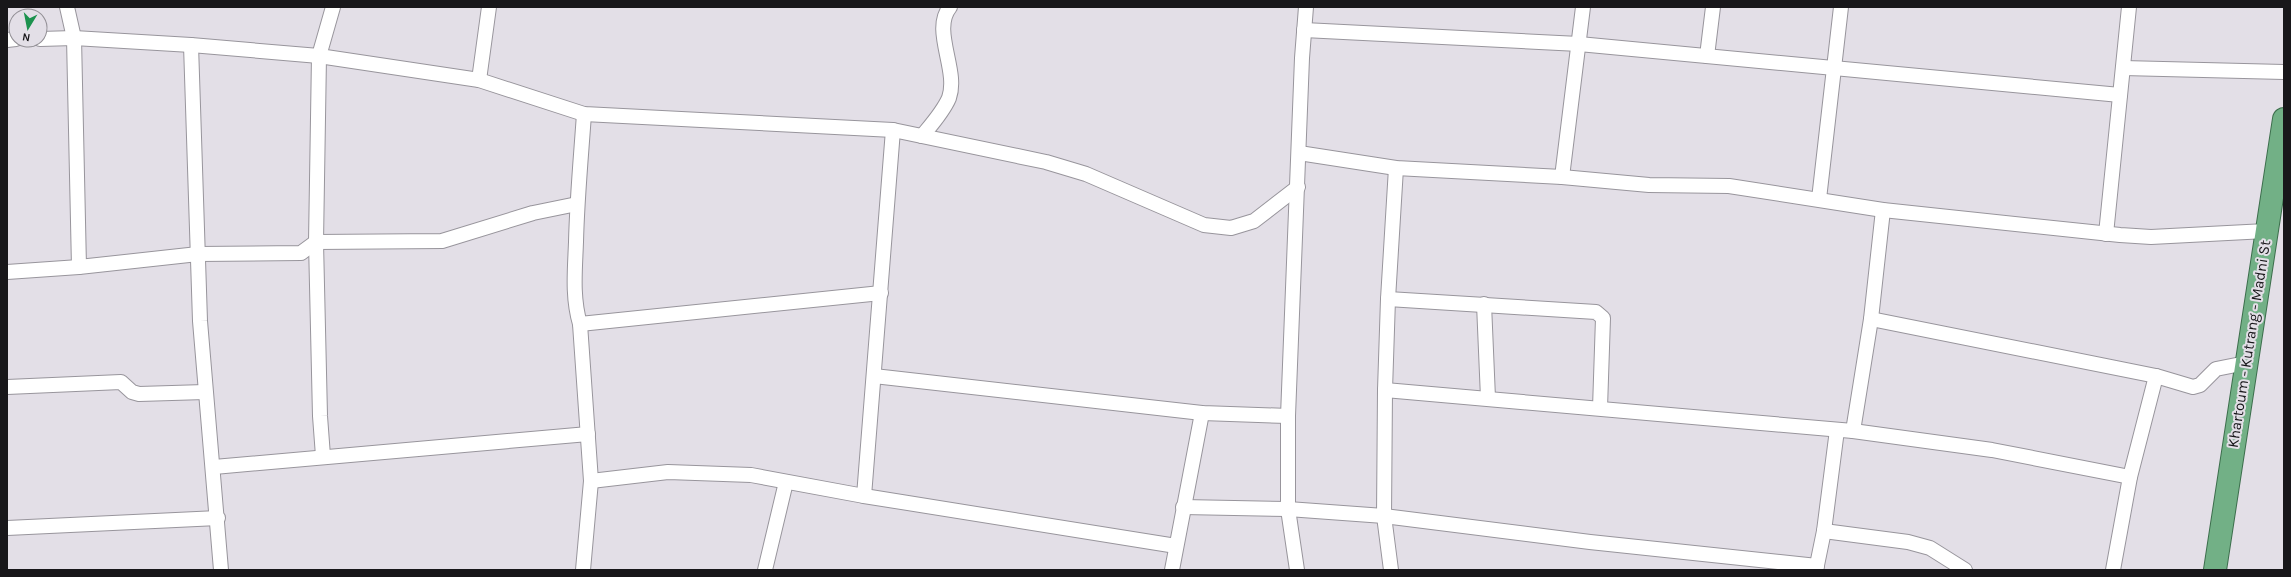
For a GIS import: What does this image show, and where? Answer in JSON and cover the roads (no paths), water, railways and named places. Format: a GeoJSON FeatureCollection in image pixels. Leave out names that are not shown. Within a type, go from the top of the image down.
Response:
{"type":"FeatureCollection","features":[{"type":"Feature","properties":{"kind":"highway","name":"Khartoum - Kutrang - Madni St"},"geometry":{"type":"LineString","coordinates":[[2214,570],[2284,119]]}},
{"type":"Feature","properties":{"kind":"street"},"geometry":{"type":"LineString","coordinates":[[67,7],[74,38],[79,267]]}},
{"type":"Feature","properties":{"kind":"street"},"geometry":{"type":"LineString","coordinates":[[323,456],[320,416],[316,242],[319,56],[333,7]]}},
{"type":"Feature","properties":{"kind":"street"},"geometry":{"type":"LineString","coordinates":[[479,80],[489,7]]}},
{"type":"Feature","properties":{"kind":"street"},"geometry":{"type":"LineString","coordinates":[[922,136],[941,113],[949,97],[952,75],[943,32],[944,19],[950,7]]}},
{"type":"Feature","properties":{"kind":"street"},"geometry":{"type":"LineString","coordinates":[[1296,570],[1288,509],[1288,416],[1306,7]]}},
{"type":"Feature","properties":{"kind":"street"},"geometry":{"type":"LineString","coordinates":[[1562,177],[1583,7]]}},
{"type":"Feature","properties":{"kind":"street"},"geometry":{"type":"LineString","coordinates":[[1707,56],[1713,7]]}},
{"type":"Feature","properties":{"kind":"street"},"geometry":{"type":"LineString","coordinates":[[1819,199],[1841,7]]}},
{"type":"Feature","properties":{"kind":"street"},"geometry":{"type":"LineString","coordinates":[[2106,234],[2129,7]]}},
{"type":"Feature","properties":{"kind":"street"},"geometry":{"type":"LineString","coordinates":[[1304,30],[1579,44],[2120,95]]}},
{"type":"Feature","properties":{"kind":"street"},"geometry":{"type":"LineString","coordinates":[[48,39],[74,38],[192,45],[319,56],[479,80],[584,114],[893,130],[1046,162],[1086,174],[1204,225],[1231,228],[1254,221],[1298,187]]}},
{"type":"Feature","properties":{"kind":"street"},"geometry":{"type":"LineString","coordinates":[[192,45],[198,254],[205,392],[214,467],[221,570]]}},
{"type":"Feature","properties":{"kind":"street"},"geometry":{"type":"LineString","coordinates":[[2123,68],[2284,72]]}},
{"type":"Feature","properties":{"kind":"street"},"geometry":{"type":"LineString","coordinates":[[583,570],[591,481],[580,324],[575,305],[577,204],[584,114]]}},
{"type":"Feature","properties":{"kind":"street"},"geometry":{"type":"LineString","coordinates":[[864,496],[893,130]]}},
{"type":"Feature","properties":{"kind":"street"},"geometry":{"type":"LineString","coordinates":[[1299,153],[1396,168],[1562,177],[1649,185],[1729,186],[1883,210],[2106,234],[2151,237],[2266,232]]}},
{"type":"Feature","properties":{"kind":"street"},"geometry":{"type":"LineString","coordinates":[[1391,570],[1384,516],[1385,390],[1388,299],[1396,168]]}},
{"type":"Feature","properties":{"kind":"street"},"geometry":{"type":"LineString","coordinates":[[7,272],[79,267],[198,254],[301,253],[316,242],[442,241],[533,214],[577,204]]}},
{"type":"Feature","properties":{"kind":"street"},"geometry":{"type":"LineString","coordinates":[[1853,431],[1871,319],[1883,210]]}},
{"type":"Feature","properties":{"kind":"street"},"geometry":{"type":"LineString","coordinates":[[580,324],[881,294]]}},
{"type":"Feature","properties":{"kind":"street"},"geometry":{"type":"LineString","coordinates":[[1388,299],[1583,309],[1596,312],[1603,318],[1600,408]]}},
{"type":"Feature","properties":{"kind":"street"},"geometry":{"type":"LineString","coordinates":[[1484,304],[1488,398]]}},
{"type":"Feature","properties":{"kind":"street"},"geometry":{"type":"LineString","coordinates":[[1871,319],[2156,376],[2193,387],[2200,384],[2216,369],[2246,363]]}},
{"type":"Feature","properties":{"kind":"street"},"geometry":{"type":"LineString","coordinates":[[874,376],[1202,413],[1288,416]]}},
{"type":"Feature","properties":{"kind":"street"},"geometry":{"type":"LineString","coordinates":[[2113,570],[2130,477],[2156,376]]}},
{"type":"Feature","properties":{"kind":"street"},"geometry":{"type":"LineString","coordinates":[[7,387],[120,382],[132,392],[139,394],[205,392]]}},
{"type":"Feature","properties":{"kind":"street"},"geometry":{"type":"LineString","coordinates":[[1385,390],[1853,431],[1992,450],[2130,477]]}},
{"type":"Feature","properties":{"kind":"street"},"geometry":{"type":"LineString","coordinates":[[1172,570],[1202,413]]}},
{"type":"Feature","properties":{"kind":"street"},"geometry":{"type":"LineString","coordinates":[[1183,507],[1288,509],[1384,516],[1816,568],[1824,531],[1837,430]]}},
{"type":"Feature","properties":{"kind":"street"},"geometry":{"type":"LineString","coordinates":[[214,467],[323,456],[588,434]]}},
{"type":"Feature","properties":{"kind":"street"},"geometry":{"type":"LineString","coordinates":[[591,481],[621,476],[696,472],[751,475],[864,496],[1176,546]]}},
{"type":"Feature","properties":{"kind":"street"},"geometry":{"type":"LineString","coordinates":[[765,570],[786,482]]}},
{"type":"Feature","properties":{"kind":"street"},"geometry":{"type":"LineString","coordinates":[[7,528],[218,518]]}},
{"type":"Feature","properties":{"kind":"street"},"geometry":{"type":"LineString","coordinates":[[1824,531],[1908,542],[1930,548],[1965,570]]}}]}
